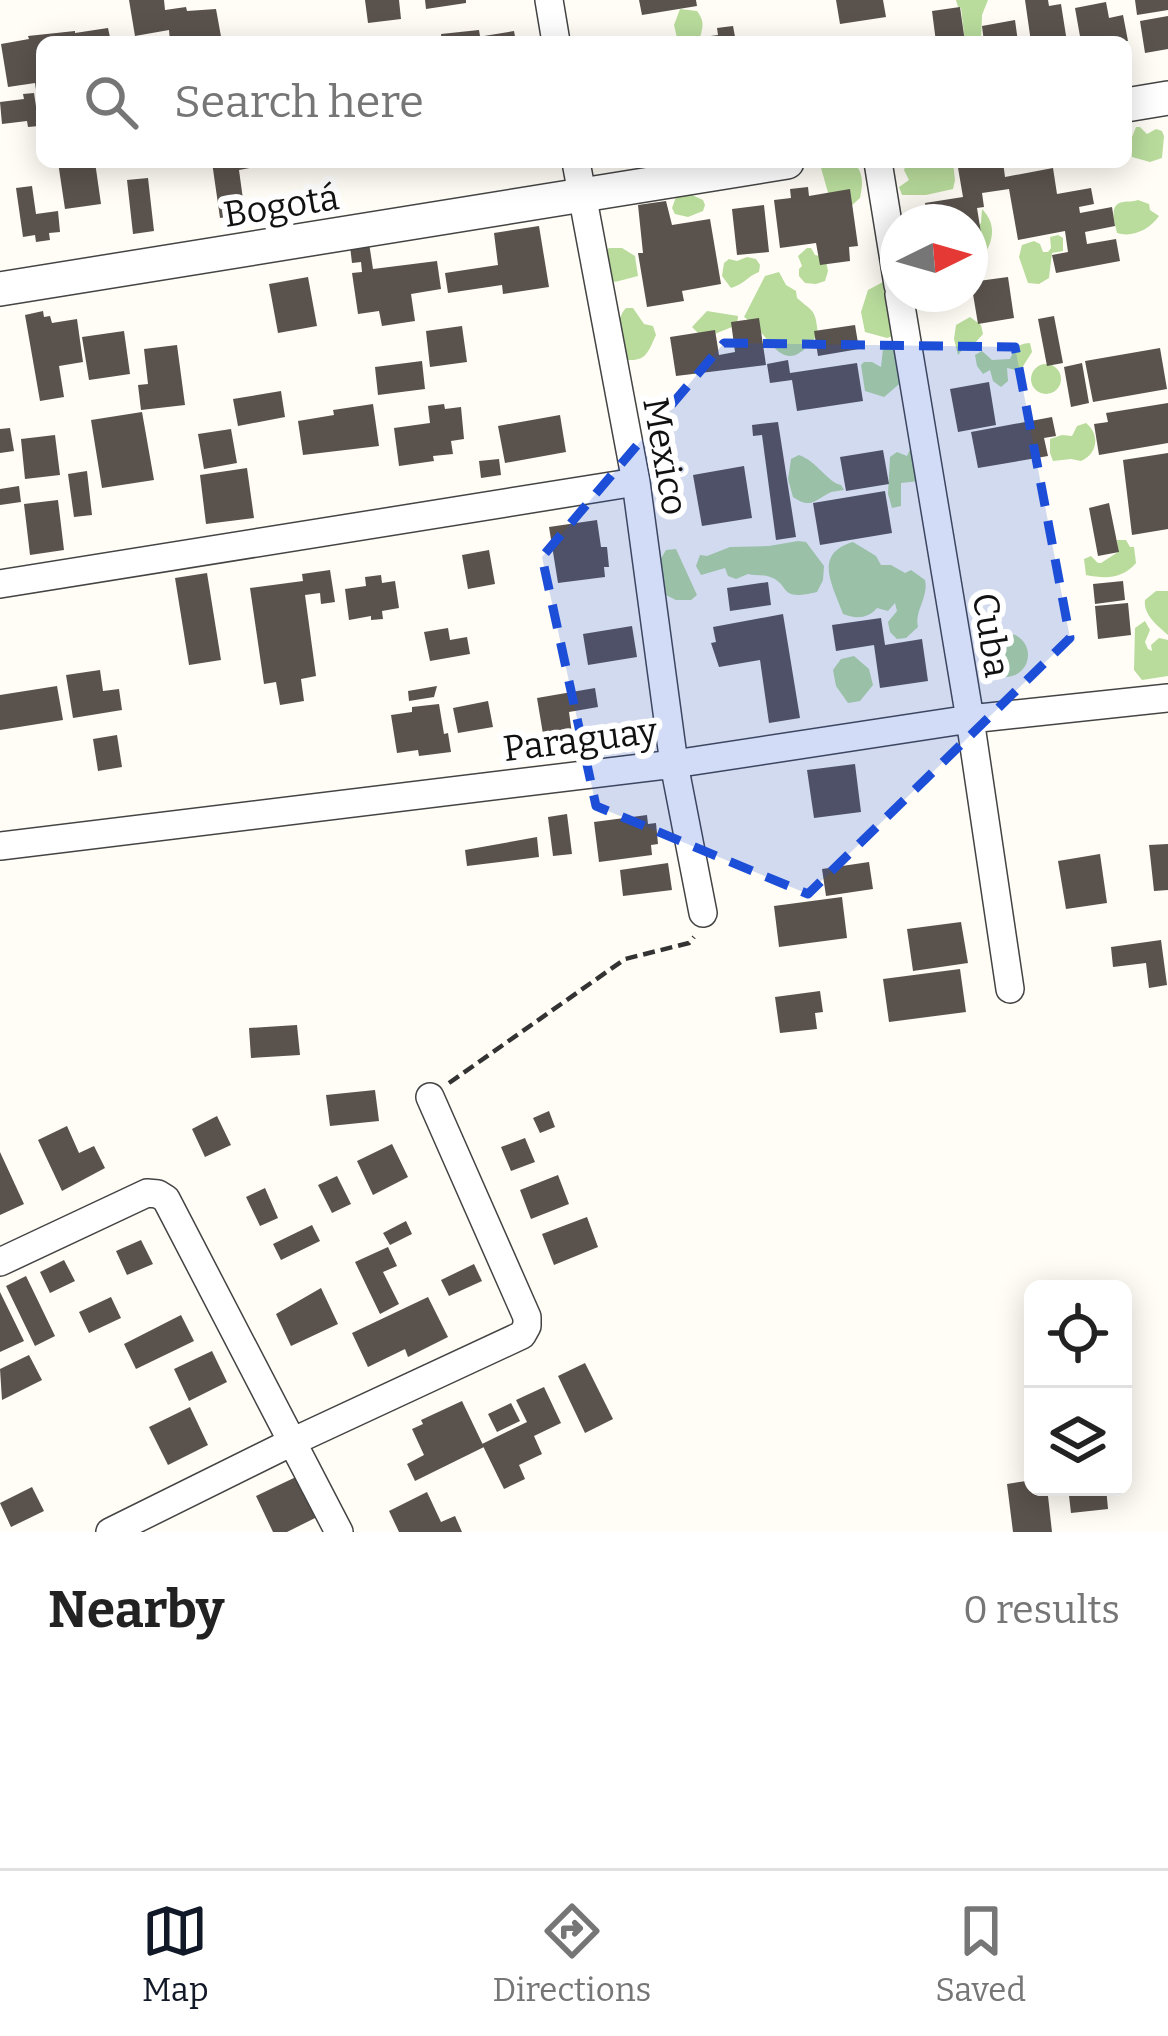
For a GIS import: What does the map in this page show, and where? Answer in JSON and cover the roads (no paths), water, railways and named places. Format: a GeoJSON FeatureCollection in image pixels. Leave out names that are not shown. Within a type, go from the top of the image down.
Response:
{"type":"FeatureCollection","features":[{"type":"Feature","properties":{"kind":"street"},"geometry":{"type":"LineString","coordinates":[[549,0],[555,36]]}},
{"type":"Feature","properties":{"kind":"street"},"geometry":{"type":"LineString","coordinates":[[1132,104],[1168,98]]}},
{"type":"Feature","properties":{"kind":"street","name":"Mexico"},"geometry":{"type":"LineString","coordinates":[[577,168],[636,482],[674,764],[703,913]]}},
{"type":"Feature","properties":{"kind":"street","name":"Bogotá"},"geometry":{"type":"LineString","coordinates":[[0,289],[752,168]]}},
{"type":"Feature","properties":{"kind":"street"},"geometry":{"type":"LineString","coordinates":[[879,168],[885,204]]}},
{"type":"Feature","properties":{"kind":"street","name":"Cuba"},"geometry":{"type":"LineString","coordinates":[[902,312],[1010,989]]}},
{"type":"Feature","properties":{"kind":"street"},"geometry":{"type":"LineString","coordinates":[[0,584],[636,482]]}},
{"type":"Feature","properties":{"kind":"street","name":"Paraguay"},"geometry":{"type":"LineString","coordinates":[[0,846],[674,764],[970,718],[1168,698]]}},
{"type":"Feature","properties":{"kind":"street"},"geometry":{"type":"LineString","coordinates":[[110,1532],[525,1330],[527,1317],[430,1097]]}},
{"type":"Feature","properties":{"kind":"street"},"geometry":{"type":"LineString","coordinates":[[0,1262],[147,1193],[166,1199],[339,1532]]}}]}
